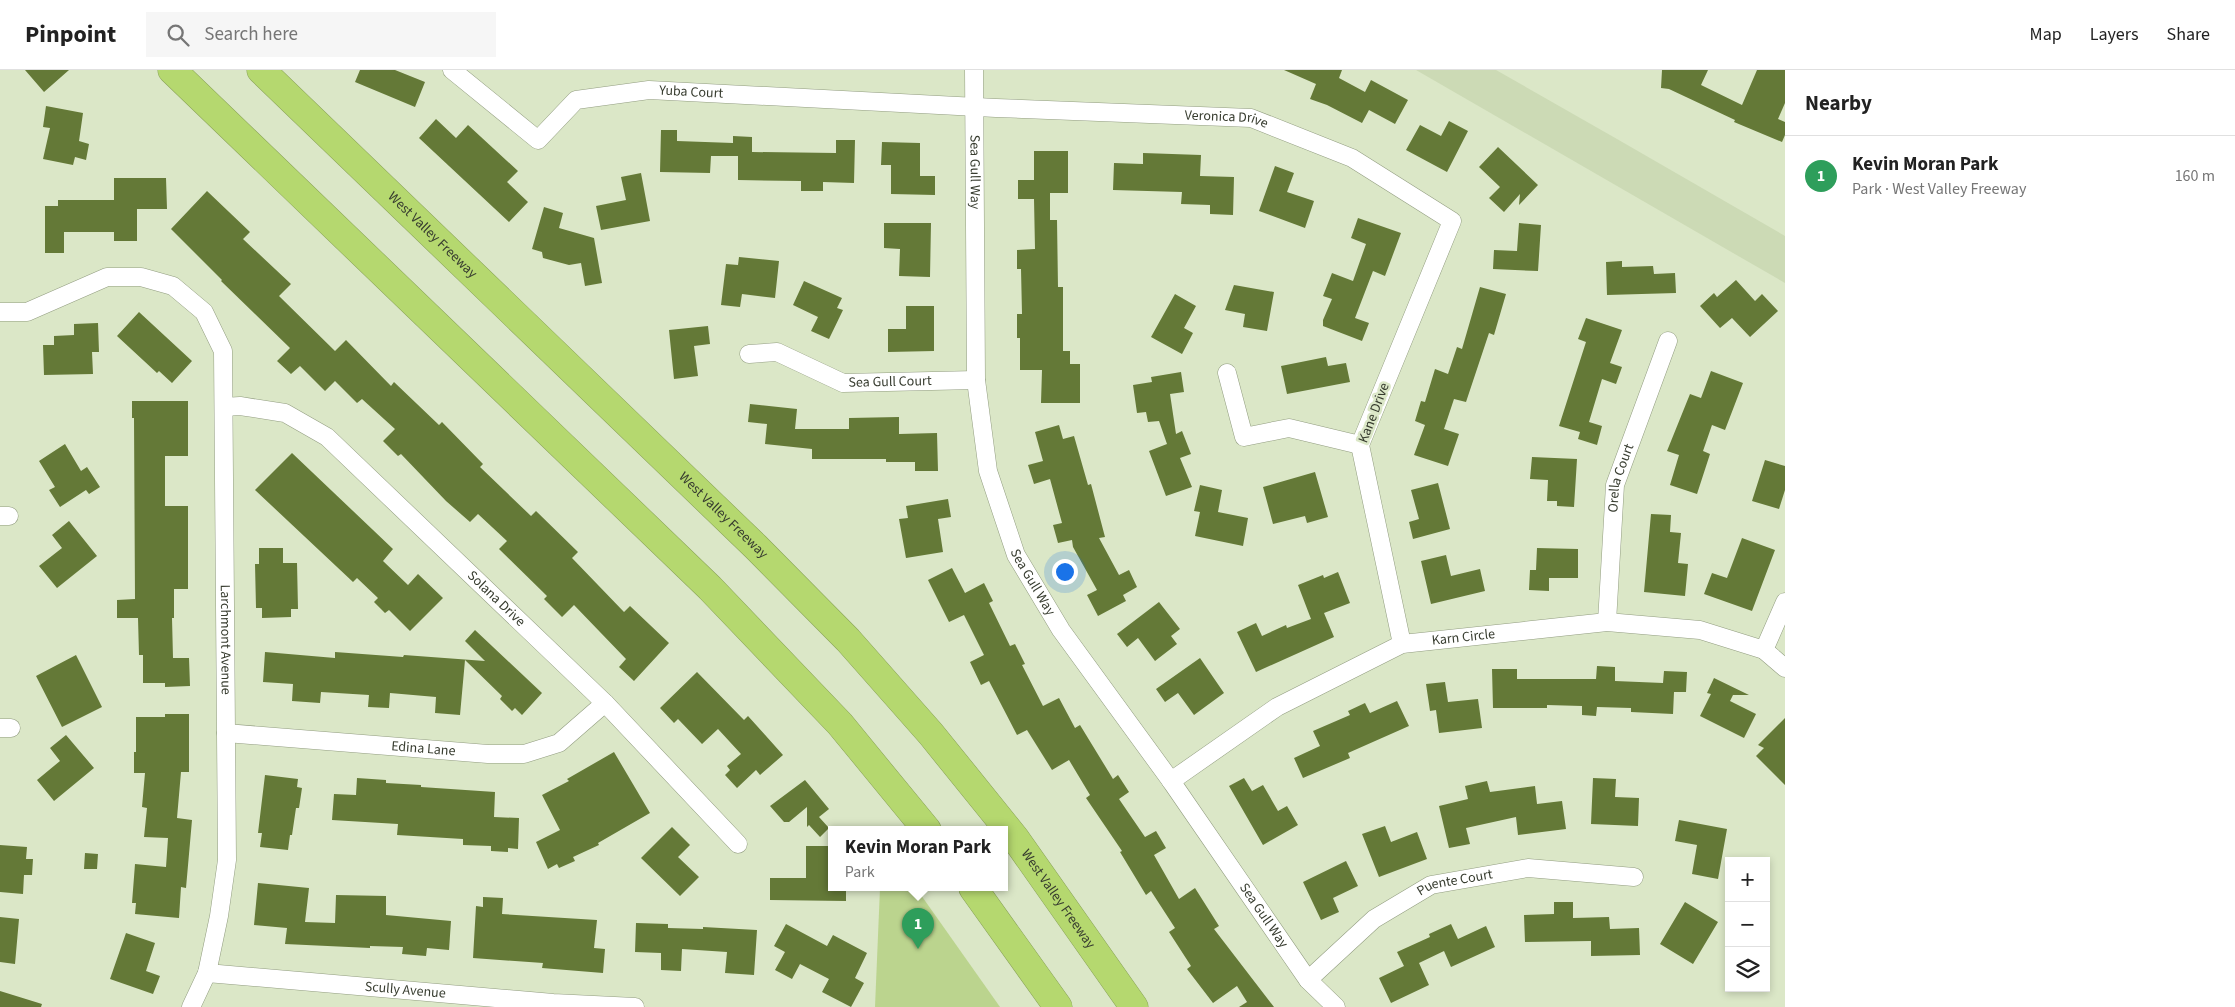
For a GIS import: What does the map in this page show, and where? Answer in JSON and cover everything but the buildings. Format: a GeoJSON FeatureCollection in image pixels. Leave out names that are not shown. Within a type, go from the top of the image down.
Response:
{"type":"FeatureCollection","features":[{"type":"Feature","properties":{"kind":"highway"},"geometry":{"type":"LineString","coordinates":[[172,70],[710,588],[840,724],[925,826]]}},
{"type":"Feature","properties":{"kind":"highway","name":"West Valley Freeway"},"geometry":{"type":"LineString","coordinates":[[262,70],[756,547],[848,640],[931,734],[1005,826]]}},
{"type":"Feature","properties":{"kind":"highway","name":"West Valley Freeway"},"geometry":{"type":"LineString","coordinates":[[1008,829],[1134,1007]]}},
{"type":"Feature","properties":{"kind":"highway"},"geometry":{"type":"LineString","coordinates":[[975,891],[1058,1007]]}},
{"type":"Feature","properties":{"kind":"street","name":"Yuba Court"},"geometry":{"type":"LineString","coordinates":[[452,70],[538,140],[576,100],[649,90],[974,106]]}},
{"type":"Feature","properties":{"kind":"street","name":"Sea Gull Way"},"geometry":{"type":"LineString","coordinates":[[974,70],[976,380],[988,470],[1016,555],[1061,630],[1171,781],[1308,980],[1336,1007]]}},
{"type":"Feature","properties":{"kind":"street","name":"Veronica Drive"},"geometry":{"type":"LineString","coordinates":[[974,106],[1251,118],[1352,158],[1452,222]]}},
{"type":"Feature","properties":{"kind":"street","name":"Kane Drive"},"geometry":{"type":"LineString","coordinates":[[1402,644],[1360,445],[1452,222]]}},
{"type":"Feature","properties":{"kind":"street","name":"Larchmont Avenue"},"geometry":{"type":"LineString","coordinates":[[0,312],[27,312],[107,277],[141,277],[173,286],[204,312],[223,351],[227,860],[219,916],[207,972],[191,1007]]}},
{"type":"Feature","properties":{"kind":"street","name":"Orella Court"},"geometry":{"type":"LineString","coordinates":[[1607,622],[1615,485],[1668,341]]}},
{"type":"Feature","properties":{"kind":"street","name":"Sea Gull Court"},"geometry":{"type":"LineString","coordinates":[[749,354],[777,352],[843,382],[976,380]]}},
{"type":"Feature","properties":{"kind":"street"},"geometry":{"type":"LineString","coordinates":[[1228,373],[1244,437],[1289,428],[1360,445]]}},
{"type":"Feature","properties":{"kind":"street","name":"Solana Drive"},"geometry":{"type":"LineString","coordinates":[[224,408],[240,406],[285,413],[327,438],[605,704],[738,844]]}},
{"type":"Feature","properties":{"kind":"street"},"geometry":{"type":"LineString","coordinates":[[1764,650],[1785,602]]}},
{"type":"Feature","properties":{"kind":"street","name":"Karn Circle"},"geometry":{"type":"LineString","coordinates":[[1171,781],[1277,707],[1402,644],[1607,622],[1700,630],[1764,650],[1785,668]]}},
{"type":"Feature","properties":{"kind":"street","name":"Edina Lane"},"geometry":{"type":"LineString","coordinates":[[226,733],[488,754],[524,754],[559,743],[605,704]]}},
{"type":"Feature","properties":{"kind":"street","name":"Puente Court"},"geometry":{"type":"LineString","coordinates":[[1308,980],[1374,919],[1431,885],[1528,868],[1634,877]]}},
{"type":"Feature","properties":{"kind":"street","name":"Scully Avenue"},"geometry":{"type":"LineString","coordinates":[[207,972],[554,1002],[635,1007]]}},
{"type":"Feature","properties":{"kind":"shaded area"},"geometry":{"type":"Polygon","coordinates":[[[1416,70],[1496,70],[1617,139],[1785,236],[1785,283],[1416,70]]]}},
{"type":"Feature","properties":{"kind":"green space"},"geometry":{"type":"Polygon","coordinates":[[[880,891],[918,891],[1000,1007],[875,1007],[880,891]]]}},
{"type":"Feature","properties":{"kind":"place","name":"Kevin Moran Park"},"geometry":{"type":"Point","coordinates":[918,949]}}]}
